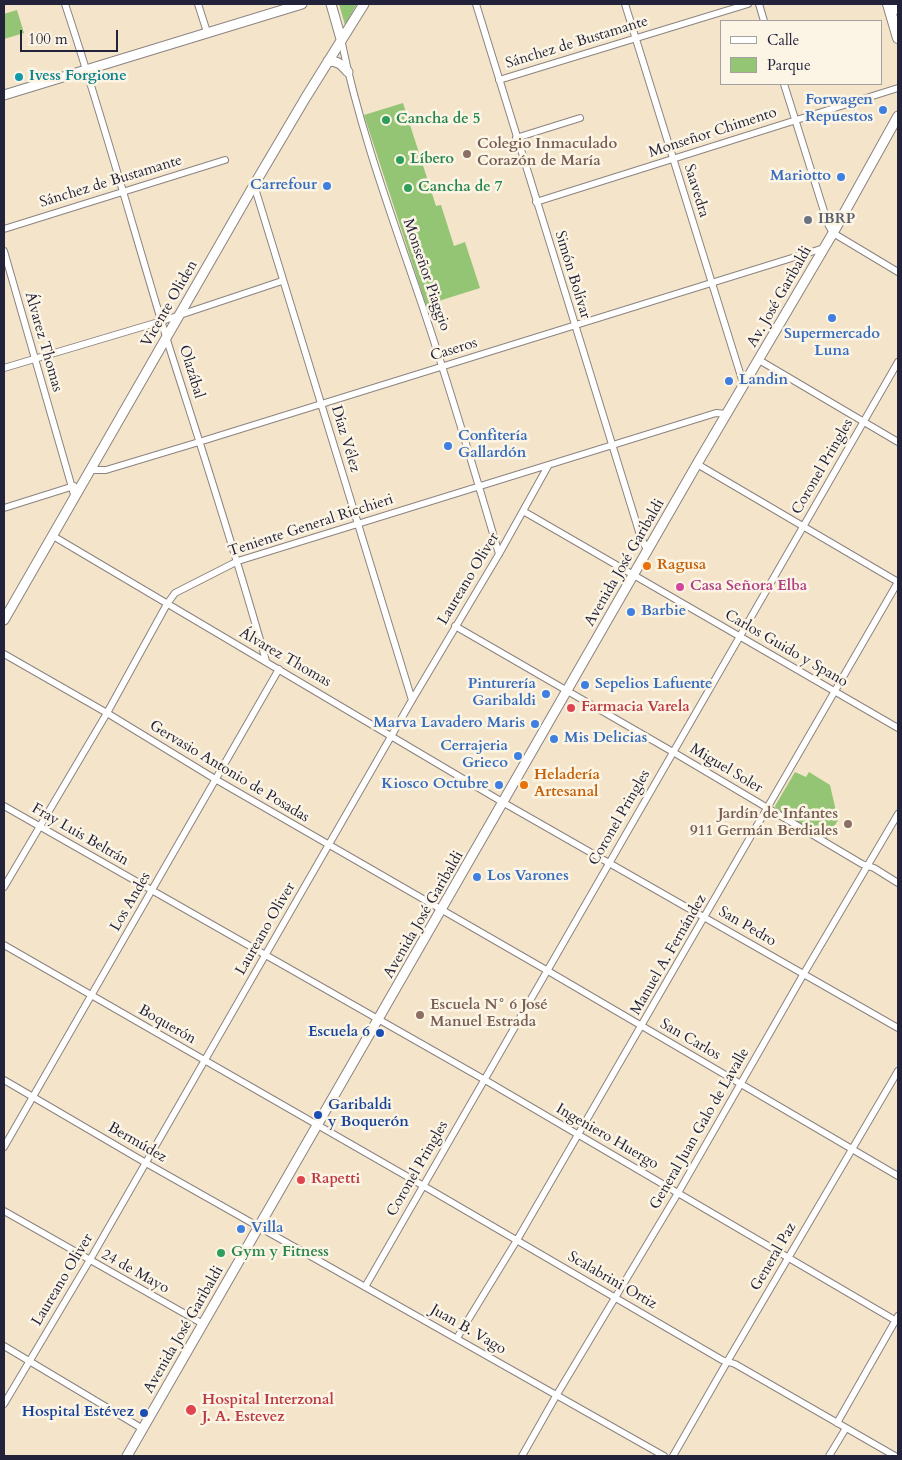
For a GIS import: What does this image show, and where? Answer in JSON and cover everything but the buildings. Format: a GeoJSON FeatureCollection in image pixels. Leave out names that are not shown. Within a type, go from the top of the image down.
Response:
{"type":"FeatureCollection","features":[{"type":"Feature","properties":{"kind":"main road"},"geometry":{"type":"LineString","coordinates":[[4,95],[302,4]]}},
{"type":"Feature","properties":{"kind":"main road","name":"Monseñor Piaggio"},"geometry":{"type":"LineString","coordinates":[[331,4],[341,39]]}},
{"type":"Feature","properties":{"kind":"main road","name":"Vicente Oliden"},"geometry":{"type":"LineString","coordinates":[[4,620],[254,185],[364,4]]}},
{"type":"Feature","properties":{"kind":"main road"},"geometry":{"type":"LineString","coordinates":[[888,4],[898,38]]}},
{"type":"Feature","properties":{"kind":"main road"},"geometry":{"type":"LineString","coordinates":[[897,4],[898,9]]}},
{"type":"Feature","properties":{"kind":"main road"},"geometry":{"type":"LineString","coordinates":[[328,61],[340,63],[348,72]]}},
{"type":"Feature","properties":{"kind":"main road","name":"Av. José Garibaldi"},"geometry":{"type":"LineString","coordinates":[[744,386],[833,233],[898,116]]}},
{"type":"Feature","properties":{"kind":"main road","name":"Avenida José Garibaldi"},"geometry":{"type":"LineString","coordinates":[[127,1456],[319,1126],[697,464],[744,386]]}},
{"type":"Feature","properties":{"kind":"street","name":"Olazábal"},"geometry":{"type":"LineString","coordinates":[[65,4],[87,70],[167,338],[238,560],[266,661]]}},
{"type":"Feature","properties":{"kind":"street"},"geometry":{"type":"LineString","coordinates":[[198,4],[207,32]]}},
{"type":"Feature","properties":{"kind":"street","name":"Simón Bolívar"},"geometry":{"type":"LineString","coordinates":[[476,4],[641,538],[648,552]]}},
{"type":"Feature","properties":{"kind":"street","name":"Saavedra"},"geometry":{"type":"LineString","coordinates":[[625,4],[744,386]]}},
{"type":"Feature","properties":{"kind":"street","name":"Sánchez de Bustamante"},"geometry":{"type":"LineString","coordinates":[[499,80],[748,4]]}},
{"type":"Feature","properties":{"kind":"street"},"geometry":{"type":"LineString","coordinates":[[759,4],[764,20]]}},
{"type":"Feature","properties":{"kind":"street","name":"Monseñor Piaggio"},"geometry":{"type":"LineString","coordinates":[[341,39],[348,72],[393,219],[442,366],[499,554]]}},
{"type":"Feature","properties":{"kind":"street"},"geometry":{"type":"LineString","coordinates":[[784,85],[828,224],[833,233],[898,272]]}},
{"type":"Feature","properties":{"kind":"street","name":"Monseñor Chimento"},"geometry":{"type":"LineString","coordinates":[[536,202],[898,88]]}},
{"type":"Feature","properties":{"kind":"street"},"geometry":{"type":"LineString","coordinates":[[516,138],[580,118]]}},
{"type":"Feature","properties":{"kind":"street","name":"Sánchez de Bustamante"},"geometry":{"type":"LineString","coordinates":[[4,229],[225,160]]}},
{"type":"Feature","properties":{"kind":"street","name":"Díaz Vélez"},"geometry":{"type":"LineString","coordinates":[[254,185],[412,700]]}},
{"type":"Feature","properties":{"kind":"street","name":"Caseros"},"geometry":{"type":"LineString","coordinates":[[90,470],[106,470],[200,442],[824,248]]}},
{"type":"Feature","properties":{"kind":"street","name":"Álvarez Thomas"},"geometry":{"type":"LineString","coordinates":[[4,251],[75,498]]}},
{"type":"Feature","properties":{"kind":"street"},"geometry":{"type":"LineString","coordinates":[[4,368],[282,281]]}},
{"type":"Feature","properties":{"kind":"street"},"geometry":{"type":"LineString","coordinates":[[759,360],[898,442]]}},
{"type":"Feature","properties":{"kind":"street","name":"Coronel Pringles"},"geometry":{"type":"LineString","coordinates":[[365,1286],[898,362]]}},
{"type":"Feature","properties":{"kind":"street","name":"Teniente General Ricchieri"},"geometry":{"type":"LineString","coordinates":[[4,887],[107,713],[167,604],[175,593],[238,560],[716,413],[727,414]]}},
{"type":"Feature","properties":{"kind":"street"},"geometry":{"type":"LineString","coordinates":[[697,464],[898,582]]}},
{"type":"Feature","properties":{"kind":"street","name":"Laureano Oliver"},"geometry":{"type":"LineString","coordinates":[[4,1404],[90,1260],[328,844],[499,554],[548,466]]}},
{"type":"Feature","properties":{"kind":"street"},"geometry":{"type":"LineString","coordinates":[[4,508],[82,483]]}},
{"type":"Feature","properties":{"kind":"street","name":"Carlos Guido y Spano"},"geometry":{"type":"LineString","coordinates":[[523,510],[898,728]]}},
{"type":"Feature","properties":{"kind":"street","name":"Álvarez Thomas"},"geometry":{"type":"LineString","coordinates":[[52,536],[392,735],[504,803]]}},
{"type":"Feature","properties":{"kind":"street","name":"Manuel A. Fernández"},"geometry":{"type":"LineString","coordinates":[[457,1338],[579,1135],[898,582]]}},
{"type":"Feature","properties":{"kind":"street","name":"Miguel Soler"},"geometry":{"type":"LineString","coordinates":[[455,626],[898,883]]}},
{"type":"Feature","properties":{"kind":"street","name":"Gervasio Antonio de Posadas"},"geometry":{"type":"LineString","coordinates":[[4,654],[442,910]]}},
{"type":"Feature","properties":{"kind":"street","name":"Los Andes"},"geometry":{"type":"LineString","coordinates":[[4,1147],[279,669]]}},
{"type":"Feature","properties":{"kind":"street","name":"San Pedro"},"geometry":{"type":"LineString","coordinates":[[504,803],[898,1028]]}},
{"type":"Feature","properties":{"kind":"street","name":"Fray Luis Beltrán"},"geometry":{"type":"LineString","coordinates":[[4,806],[379,1021]]}},
{"type":"Feature","properties":{"kind":"street","name":"General Juan Galo de Lavalle"},"geometry":{"type":"LineString","coordinates":[[522,1456],[678,1193],[898,814]]}},
{"type":"Feature","properties":{"kind":"street","name":"San Carlos"},"geometry":{"type":"LineString","coordinates":[[442,910],[548,970],[898,1176]]}},
{"type":"Feature","properties":{"kind":"street","name":"Boquerón"},"geometry":{"type":"LineString","coordinates":[[4,945],[319,1126]]}},
{"type":"Feature","properties":{"kind":"street","name":"Ingeniero Huergo"},"geometry":{"type":"LineString","coordinates":[[379,1021],[485,1080],[788,1258],[897,1319]]}},
{"type":"Feature","properties":{"kind":"street","name":"General Paz"},"geometry":{"type":"LineString","coordinates":[[673,1456],[898,1071]]}},
{"type":"Feature","properties":{"kind":"street","name":"Bermúdez"},"geometry":{"type":"LineString","coordinates":[[4,1080],[259,1227]]}},
{"type":"Feature","properties":{"kind":"street","name":"Scalabrini Ortiz"},"geometry":{"type":"LineString","coordinates":[[319,1126],[727,1362],[735,1364],[894,1456]]}},
{"type":"Feature","properties":{"kind":"street","name":"24 de Mayo"},"geometry":{"type":"LineString","coordinates":[[4,1211],[203,1324]]}},
{"type":"Feature","properties":{"kind":"street","name":"Juan B. Vago"},"geometry":{"type":"LineString","coordinates":[[259,1227],[664,1456]]}},
{"type":"Feature","properties":{"kind":"street"},"geometry":{"type":"LineString","coordinates":[[837,1423],[897,1319]]}},
{"type":"Feature","properties":{"kind":"street"},"geometry":{"type":"LineString","coordinates":[[4,1346],[143,1429]]}},
{"type":"Feature","properties":{"kind":"street"},"geometry":{"type":"LineString","coordinates":[[829,1456],[846,1428]]}},
{"type":"Feature","properties":{"kind":"green space"},"geometry":{"type":"Polygon","coordinates":[[[339,4],[357,4],[345,25],[339,4]]]}},
{"type":"Feature","properties":{"kind":"green space"},"geometry":{"type":"Polygon","coordinates":[[[17,10],[24,33],[4,39],[4,14],[17,10]]]}},
{"type":"Feature","properties":{"kind":"green space","name":"Líbero"},"geometry":{"type":"Polygon","coordinates":[[[403,103],[436,206],[441,205],[454,246],[465,242],[480,288],[426,305],[364,115],[403,103]]]}},
{"type":"Feature","properties":{"kind":"green space"},"geometry":{"type":"Polygon","coordinates":[[[795,772],[806,777],[809,772],[830,785],[838,820],[826,840],[776,810],[775,806],[795,772]]]}},
{"type":"Feature","properties":{"kind":"place","name":"Ivess Forgione"},"geometry":{"type":"Point","coordinates":[19,77]}},
{"type":"Feature","properties":{"kind":"place","name":"Forwagen Repuestos"},"geometry":{"type":"Point","coordinates":[883,110]}},
{"type":"Feature","properties":{"kind":"place","name":"Cancha de 5"},"geometry":{"type":"Point","coordinates":[386,120]}},
{"type":"Feature","properties":{"kind":"place","name":"Colegio Inmaculado Corazón de María"},"geometry":{"type":"Point","coordinates":[467,154]}},
{"type":"Feature","properties":{"kind":"place","name":"Líbero"},"geometry":{"type":"Point","coordinates":[400,160]}},
{"type":"Feature","properties":{"kind":"place","name":"Mariotto"},"geometry":{"type":"Point","coordinates":[841,177]}},
{"type":"Feature","properties":{"kind":"place","name":"Carrefour"},"geometry":{"type":"Point","coordinates":[327,186]}},
{"type":"Feature","properties":{"kind":"place","name":"Cancha de 7"},"geometry":{"type":"Point","coordinates":[408,188]}},
{"type":"Feature","properties":{"kind":"place","name":"IBRP"},"geometry":{"type":"Point","coordinates":[808,220]}},
{"type":"Feature","properties":{"kind":"place","name":"Supermercado Luna"},"geometry":{"type":"Point","coordinates":[832,318]}},
{"type":"Feature","properties":{"kind":"place","name":"Landin"},"geometry":{"type":"Point","coordinates":[729,381]}},
{"type":"Feature","properties":{"kind":"place","name":"Confitería Gallardón"},"geometry":{"type":"Point","coordinates":[448,446]}},
{"type":"Feature","properties":{"kind":"place","name":"Ragusa"},"geometry":{"type":"Point","coordinates":[647,566]}},
{"type":"Feature","properties":{"kind":"place","name":"Casa Señora Elba"},"geometry":{"type":"Point","coordinates":[680,587]}},
{"type":"Feature","properties":{"kind":"place","name":"Barbie"},"geometry":{"type":"Point","coordinates":[631,612]}},
{"type":"Feature","properties":{"kind":"place","name":"Sepelios Lafuente"},"geometry":{"type":"Point","coordinates":[585,685]}},
{"type":"Feature","properties":{"kind":"place","name":"Pinturería Garibaldi"},"geometry":{"type":"Point","coordinates":[546,694]}},
{"type":"Feature","properties":{"kind":"place","name":"Farmacia Varela"},"geometry":{"type":"Point","coordinates":[571,708]}},
{"type":"Feature","properties":{"kind":"place","name":"Marva Lavadero Maris"},"geometry":{"type":"Point","coordinates":[535,724]}},
{"type":"Feature","properties":{"kind":"place","name":"Mis Delicias"},"geometry":{"type":"Point","coordinates":[554,739]}},
{"type":"Feature","properties":{"kind":"place","name":"Cerrajeria Grieco"},"geometry":{"type":"Point","coordinates":[518,756]}},
{"type":"Feature","properties":{"kind":"place","name":"Kiosco Octubre"},"geometry":{"type":"Point","coordinates":[499,785]}},
{"type":"Feature","properties":{"kind":"place","name":"Heladería Artesanal"},"geometry":{"type":"Point","coordinates":[524,785]}},
{"type":"Feature","properties":{"kind":"place","name":"Jardín de Infantes 911 Germán Berdiales"},"geometry":{"type":"Point","coordinates":[848,824]}},
{"type":"Feature","properties":{"kind":"place","name":"Los Varones"},"geometry":{"type":"Point","coordinates":[477,877]}},
{"type":"Feature","properties":{"kind":"place","name":"Escuela N° 6 José Manuel Estrada"},"geometry":{"type":"Point","coordinates":[420,1015]}},
{"type":"Feature","properties":{"kind":"place","name":"Escuela 6"},"geometry":{"type":"Point","coordinates":[380,1033]}},
{"type":"Feature","properties":{"kind":"place","name":"Garibaldi y Boquerón"},"geometry":{"type":"Point","coordinates":[318,1115]}},
{"type":"Feature","properties":{"kind":"place","name":"Rapetti"},"geometry":{"type":"Point","coordinates":[301,1180]}},
{"type":"Feature","properties":{"kind":"place","name":"Villa"},"geometry":{"type":"Point","coordinates":[241,1229]}},
{"type":"Feature","properties":{"kind":"place","name":"Gym y Fitness"},"geometry":{"type":"Point","coordinates":[221,1253]}},
{"type":"Feature","properties":{"kind":"place","name":"Hospital Interzonal J. A. Estevez"},"geometry":{"type":"Point","coordinates":[191,1410]}},
{"type":"Feature","properties":{"kind":"place","name":"Hospital Estévez"},"geometry":{"type":"Point","coordinates":[144,1413]}}]}
